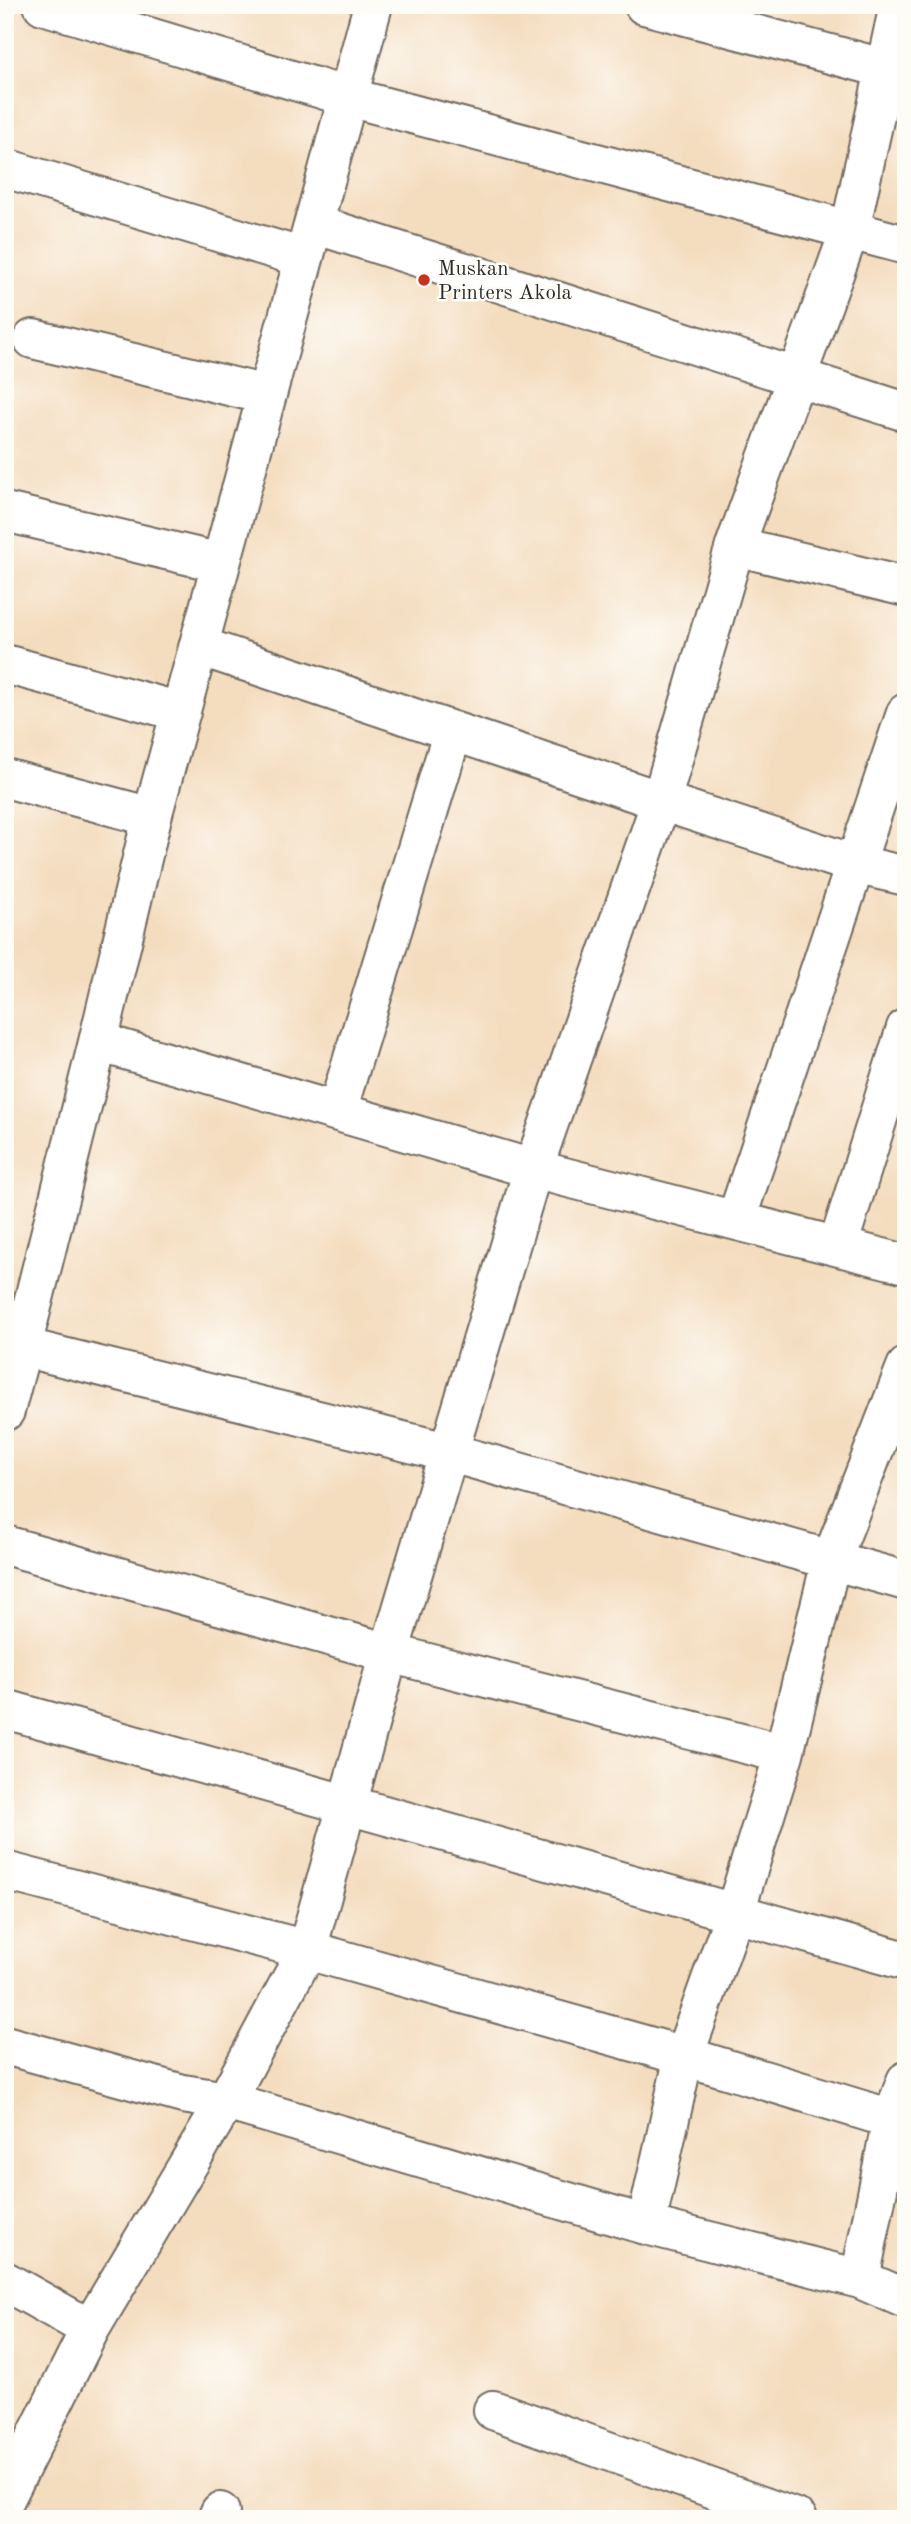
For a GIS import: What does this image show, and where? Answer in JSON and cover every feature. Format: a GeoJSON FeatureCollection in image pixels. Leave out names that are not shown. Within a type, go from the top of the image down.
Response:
{"type":"FeatureCollection","features":[{"type":"Feature","properties":{"kind":"street"},"geometry":{"type":"LineString","coordinates":[[43,5],[348,97],[906,245]]}},
{"type":"Feature","properties":{"kind":"street"},"geometry":{"type":"LineString","coordinates":[[5,1411],[13,1345],[98,1042],[152,817],[373,5]]}},
{"type":"Feature","properties":{"kind":"street"},"geometry":{"type":"LineString","coordinates":[[644,5],[896,71]]}},
{"type":"Feature","properties":{"kind":"street"},"geometry":{"type":"LineString","coordinates":[[5,2499],[90,2329],[226,2101],[307,1950],[349,1806],[389,1653],[451,1453],[533,1169],[661,801],[735,546],[850,230],[896,71],[899,5]]}},
{"type":"Feature","properties":{"kind":"street"},"geometry":{"type":"LineString","coordinates":[[5,168],[309,241],[906,412]]}},
{"type":"Feature","properties":{"kind":"street"},"geometry":{"type":"LineString","coordinates":[[33,339],[267,395]]}},
{"type":"Feature","properties":{"kind":"street"},"geometry":{"type":"LineString","coordinates":[[5,512],[221,563]]}},
{"type":"Feature","properties":{"kind":"street"},"geometry":{"type":"LineString","coordinates":[[735,546],[906,587]]}},
{"type":"Feature","properties":{"kind":"street"},"geometry":{"type":"LineString","coordinates":[[199,646],[854,864],[906,876]]}},
{"type":"Feature","properties":{"kind":"street"},"geometry":{"type":"LineString","coordinates":[[5,664],[181,712]]}},
{"type":"Feature","properties":{"kind":"street"},"geometry":{"type":"LineString","coordinates":[[736,1220],[906,713]]}},
{"type":"Feature","properties":{"kind":"street"},"geometry":{"type":"LineString","coordinates":[[337,1111],[453,731]]}},
{"type":"Feature","properties":{"kind":"street"},"geometry":{"type":"LineString","coordinates":[[5,778],[152,817]]}},
{"type":"Feature","properties":{"kind":"street"},"geometry":{"type":"LineString","coordinates":[[838,1246],[906,1028]]}},
{"type":"Feature","properties":{"kind":"street"},"geometry":{"type":"LineString","coordinates":[[98,1042],[533,1169],[906,1264]]}},
{"type":"Feature","properties":{"kind":"street"},"geometry":{"type":"LineString","coordinates":[[13,1345],[451,1453],[906,1581]]}},
{"type":"Feature","properties":{"kind":"street"},"geometry":{"type":"LineString","coordinates":[[646,2225],[684,2056],[734,1915],[784,1754],[831,1561],[891,1450],[906,1367]]}},
{"type":"Feature","properties":{"kind":"street"},"geometry":{"type":"LineString","coordinates":[[5,1545],[389,1653],[784,1754]]}},
{"type":"Feature","properties":{"kind":"street"},"geometry":{"type":"LineString","coordinates":[[5,1709],[906,1961]]}},
{"type":"Feature","properties":{"kind":"street"},"geometry":{"type":"LineString","coordinates":[[5,1871],[307,1950],[684,2056],[892,2119]]}},
{"type":"Feature","properties":{"kind":"street"},"geometry":{"type":"LineString","coordinates":[[5,2045],[183,2095],[226,2101],[646,2225],[860,2279],[906,2299]]}},
{"type":"Feature","properties":{"kind":"street"},"geometry":{"type":"LineString","coordinates":[[860,2279],[892,2119],[906,2081]]}},
{"type":"Feature","properties":{"kind":"street"},"geometry":{"type":"LineString","coordinates":[[5,2281],[90,2329]]}},
{"type":"Feature","properties":{"kind":"street"},"geometry":{"type":"LineString","coordinates":[[492,2410],[726,2507],[798,2519]]}},
{"type":"Feature","properties":{"kind":"place","name":"Muskan Printers Akola"},"geometry":{"type":"Point","coordinates":[424,280]}}]}
